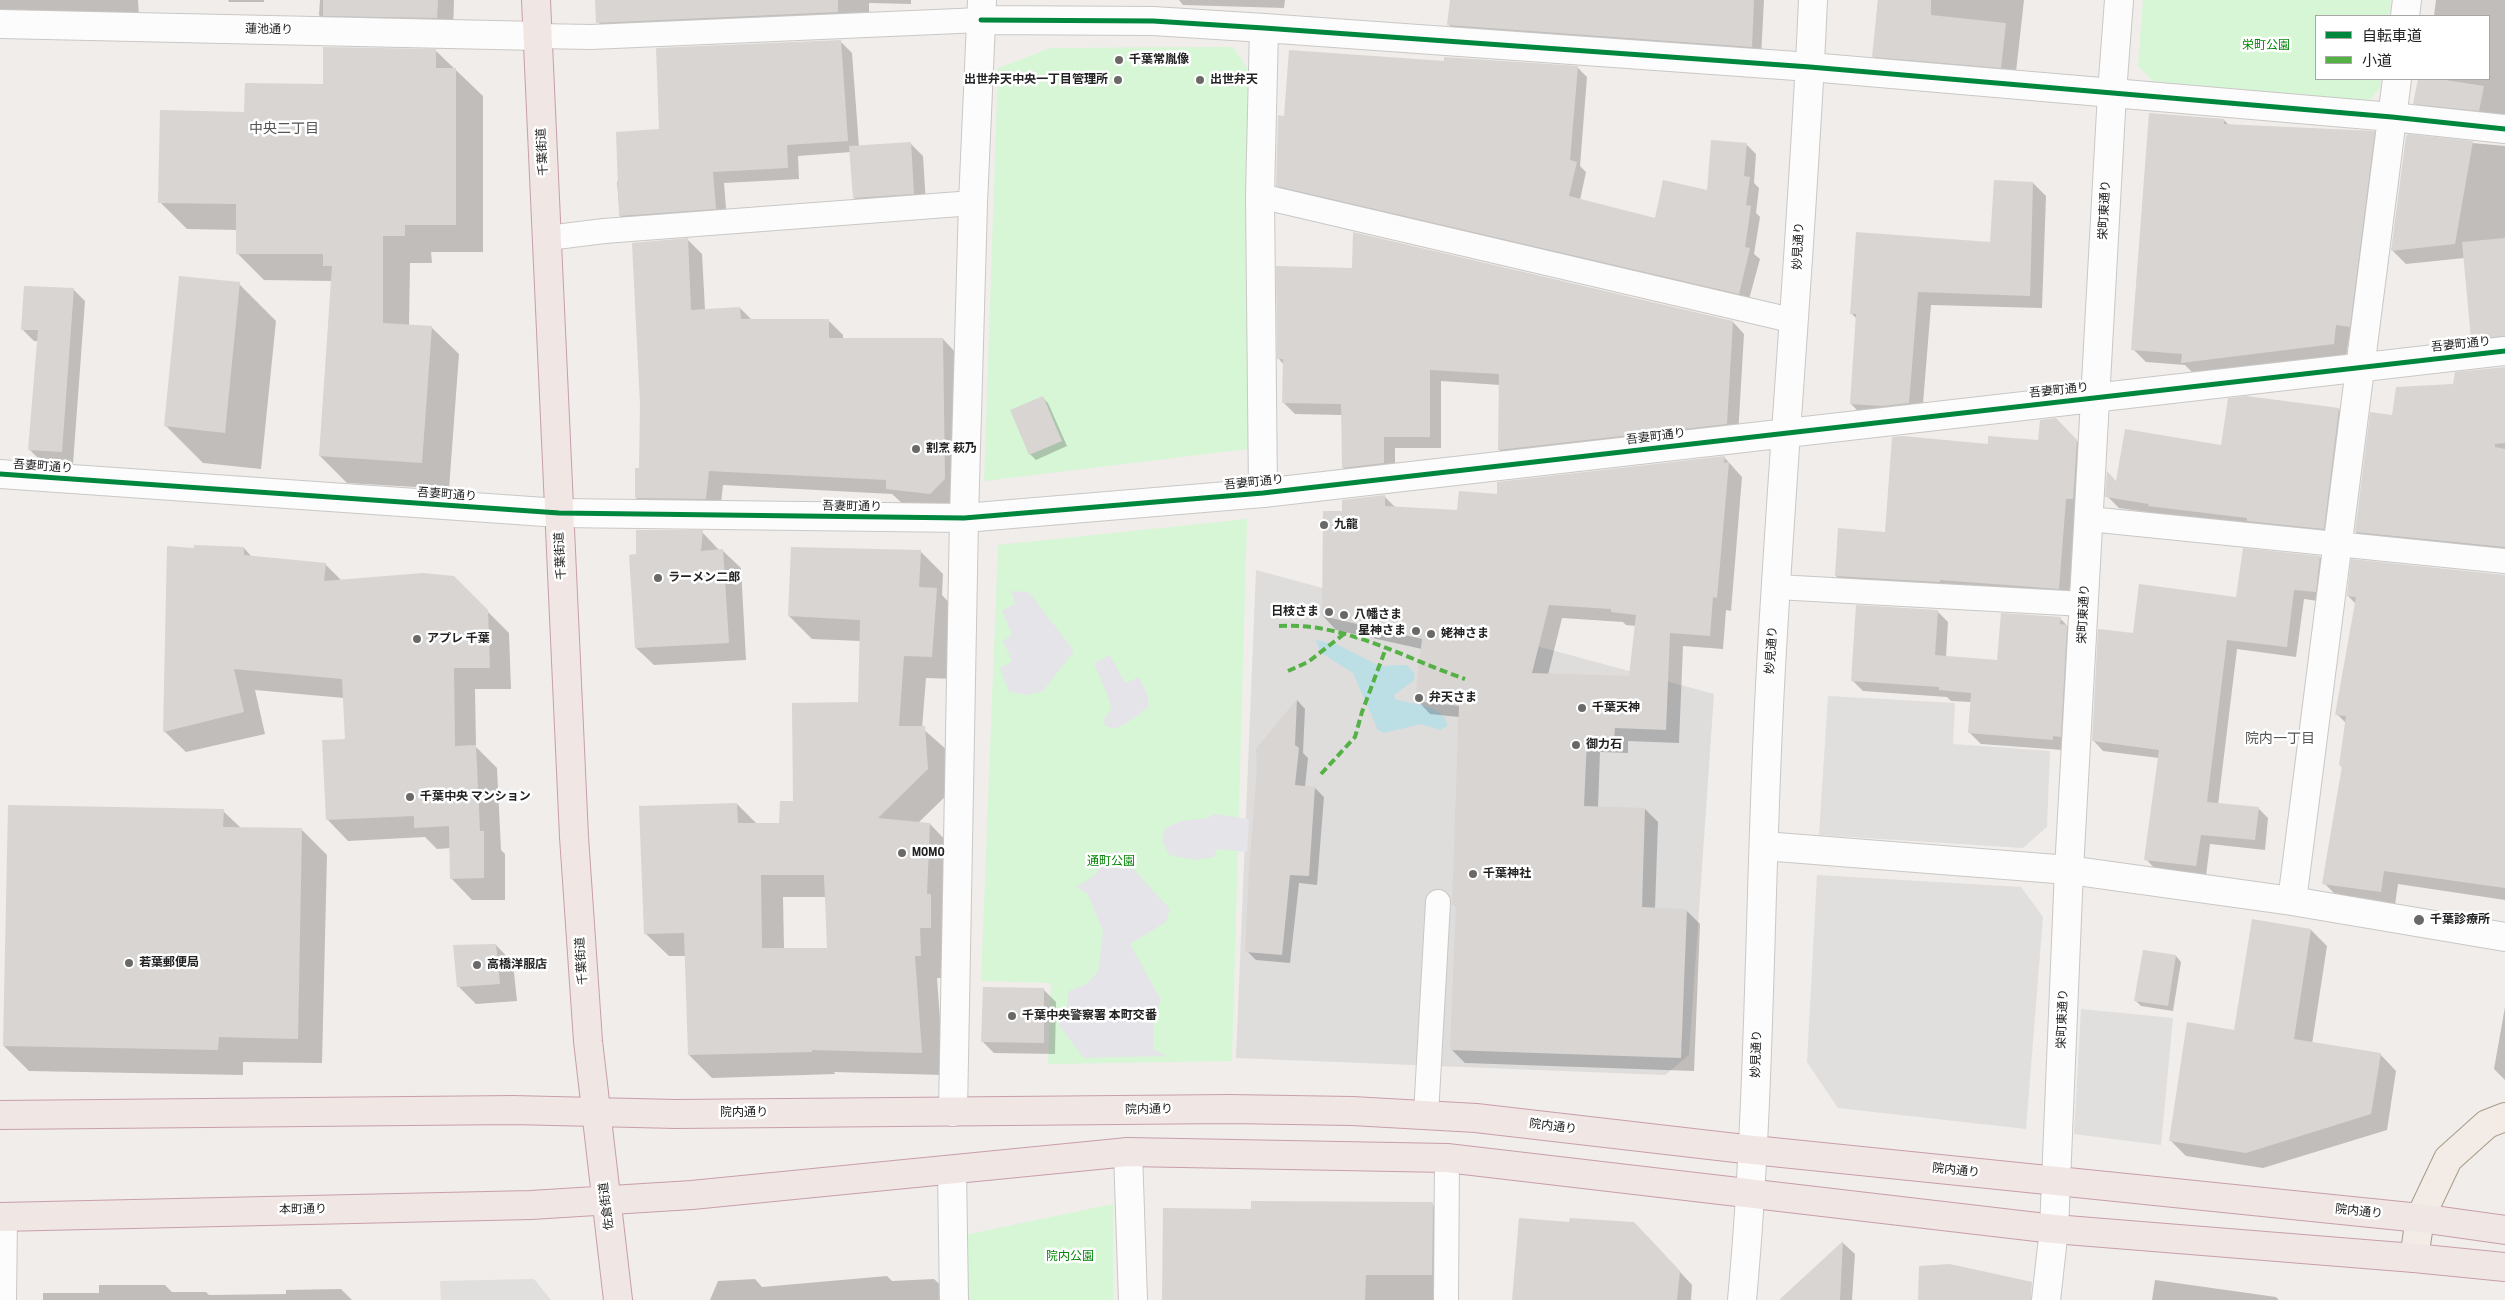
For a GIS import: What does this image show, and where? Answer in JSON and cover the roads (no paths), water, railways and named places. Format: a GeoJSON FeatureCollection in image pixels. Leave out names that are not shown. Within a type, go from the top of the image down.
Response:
{"type":"FeatureCollection","features":[{"type":"Feature","properties":{"kind":"highway","name":"千葉街道"},"geometry":{"type":"LineString","coordinates":[[536,0],[574,837],[588,1041],[596,1112]]}},
{"type":"Feature","properties":{"kind":"highway","name":"院内通り"},"geometry":{"type":"LineString","coordinates":[[596,1112],[954,1112],[1229,1109],[1352,1111],[1476,1118],[1753,1150],[2420,1218],[2505,1230]]}},
{"type":"Feature","properties":{"kind":"highway"},"geometry":{"type":"LineString","coordinates":[[0,1115],[503,1110],[596,1112]]}},
{"type":"Feature","properties":{"kind":"highway","name":"佐倉街道"},"geometry":{"type":"LineString","coordinates":[[596,1112],[618,1300]]}},
{"type":"Feature","properties":{"kind":"highway"},"geometry":{"type":"LineString","coordinates":[[607,1200],[692,1195],[1128,1152],[1447,1158],[2054,1229],[2505,1267]]}},
{"type":"Feature","properties":{"kind":"highway","name":"本町通り"},"geometry":{"type":"LineString","coordinates":[[1,1214],[531,1205],[607,1200]]}},
{"type":"Feature","properties":{"kind":"main road"},"geometry":{"type":"LineString","coordinates":[[2414,1258],[2420,1218],[2448,1160],[2487,1124],[2505,1116]]}},
{"type":"Feature","properties":{"kind":"street","name":"妙見通り"},"geometry":{"type":"LineString","coordinates":[[1742,1300],[1752,1193],[1770,687],[1795,321],[1813,0]]}},
{"type":"Feature","properties":{"kind":"street","name":"栄町東通り"},"geometry":{"type":"LineString","coordinates":[[2046,1300],[2054,1229],[2069,870],[2112,93],[2119,0]]}},
{"type":"Feature","properties":{"kind":"street"},"geometry":{"type":"LineString","coordinates":[[2405,15],[2407,0]]}},
{"type":"Feature","properties":{"kind":"street"},"geometry":{"type":"LineString","coordinates":[[954,1112],[964,518],[973,203],[981,10],[1154,11],[1264,28],[1810,67],[2392,117],[2505,129]]}},
{"type":"Feature","properties":{"kind":"street","name":"蓮池通り"},"geometry":{"type":"LineString","coordinates":[[0,24],[538,36]]}},
{"type":"Feature","properties":{"kind":"street"},"geometry":{"type":"LineString","coordinates":[[1263,493],[1260,196],[1264,28]]}},
{"type":"Feature","properties":{"kind":"street"},"geometry":{"type":"LineString","coordinates":[[2292,901],[2397,80]]}},
{"type":"Feature","properties":{"kind":"street","name":"吾妻町通り"},"geometry":{"type":"LineString","coordinates":[[0,474],[559,513],[964,518],[1263,493],[2360,366],[2505,351]]}},
{"type":"Feature","properties":{"kind":"street"},"geometry":{"type":"LineString","coordinates":[[1764,846],[2069,870],[2292,901],[2505,937]]}},
{"type":"Feature","properties":{"kind":"street"},"geometry":{"type":"LineString","coordinates":[[1128,1152],[1133,1300]]}},
{"type":"Feature","properties":{"kind":"street"},"geometry":{"type":"LineString","coordinates":[[952,1170],[954,1300]]}},
{"type":"Feature","properties":{"kind":"street"},"geometry":{"type":"LineString","coordinates":[[1,1214],[2,1300]]}},
{"type":"Feature","properties":{"kind":"lane"},"geometry":{"type":"LineString","coordinates":[[538,36],[591,37],[981,10]]}},
{"type":"Feature","properties":{"kind":"lane"},"geometry":{"type":"LineString","coordinates":[[1260,196],[1795,321]]}},
{"type":"Feature","properties":{"kind":"lane"},"geometry":{"type":"LineString","coordinates":[[548,238],[604,231],[973,203]]}},
{"type":"Feature","properties":{"kind":"lane"},"geometry":{"type":"LineString","coordinates":[[2089,518],[2505,561]]}},
{"type":"Feature","properties":{"kind":"lane"},"geometry":{"type":"LineString","coordinates":[[1776,587],[2084,604]]}},
{"type":"Feature","properties":{"kind":"lane"},"geometry":{"type":"LineString","coordinates":[[1426,1115],[1438,902]]}},
{"type":"Feature","properties":{"kind":"lane"},"geometry":{"type":"LineString","coordinates":[[1446,1300],[1447,1158]]}},
{"type":"Feature","properties":{"kind":"water"},"geometry":{"type":"Polygon","coordinates":[[[1316,640],[1338,645],[1380,666],[1407,665],[1415,674],[1413,681],[1394,695],[1395,699],[1433,709],[1439,712],[1448,725],[1440,730],[1421,724],[1384,733],[1378,730],[1353,673],[1320,652],[1316,640]]]}},
{"type":"Feature","properties":{"kind":"place","name":"千葉常胤像"},"geometry":{"type":"Point","coordinates":[1119,60]}},
{"type":"Feature","properties":{"kind":"place","name":"出世弁天中央一丁目管理所"},"geometry":{"type":"Point","coordinates":[1118,80]}},
{"type":"Feature","properties":{"kind":"place","name":"出世弁天"},"geometry":{"type":"Point","coordinates":[1200,80]}},
{"type":"Feature","properties":{"kind":"place","name":"割烹 萩乃"},"geometry":{"type":"Point","coordinates":[916,449]}},
{"type":"Feature","properties":{"kind":"place","name":"九龍"},"geometry":{"type":"Point","coordinates":[1324,525]}},
{"type":"Feature","properties":{"kind":"place","name":"ラーメン二郎"},"geometry":{"type":"Point","coordinates":[658,578]}},
{"type":"Feature","properties":{"kind":"place","name":"日枝さま"},"geometry":{"type":"Point","coordinates":[1329,612]}},
{"type":"Feature","properties":{"kind":"place","name":"八幡さま"},"geometry":{"type":"Point","coordinates":[1344,615]}},
{"type":"Feature","properties":{"kind":"place","name":"星神さま"},"geometry":{"type":"Point","coordinates":[1416,631]}},
{"type":"Feature","properties":{"kind":"place","name":"姥神さま"},"geometry":{"type":"Point","coordinates":[1431,634]}},
{"type":"Feature","properties":{"kind":"place","name":"アプレ 千葉"},"geometry":{"type":"Point","coordinates":[417,639]}},
{"type":"Feature","properties":{"kind":"place","name":"弁天さま"},"geometry":{"type":"Point","coordinates":[1419,698]}},
{"type":"Feature","properties":{"kind":"place","name":"千葉天神"},"geometry":{"type":"Point","coordinates":[1582,708]}},
{"type":"Feature","properties":{"kind":"place","name":"御力石"},"geometry":{"type":"Point","coordinates":[1576,745]}},
{"type":"Feature","properties":{"kind":"place","name":"千葉中央 マンション"},"geometry":{"type":"Point","coordinates":[410,797]}},
{"type":"Feature","properties":{"kind":"place","name":"MOMO"},"geometry":{"type":"Point","coordinates":[902,853]}},
{"type":"Feature","properties":{"kind":"place","name":"千葉神社"},"geometry":{"type":"Point","coordinates":[1473,874]}},
{"type":"Feature","properties":{"kind":"place","name":"千葉診療所"},"geometry":{"type":"Point","coordinates":[2419,920]}},
{"type":"Feature","properties":{"kind":"place","name":"若葉郵便局"},"geometry":{"type":"Point","coordinates":[129,963]}},
{"type":"Feature","properties":{"kind":"place","name":"高橋洋服店"},"geometry":{"type":"Point","coordinates":[477,965]}},
{"type":"Feature","properties":{"kind":"place","name":"千葉中央警察署 本町交番"},"geometry":{"type":"Point","coordinates":[1012,1016]}},
{"type":"Feature","properties":{"kind":"district","name":"中央二丁目"},"geometry":{"type":"Point","coordinates":[284,129]}},
{"type":"Feature","properties":{"kind":"district","name":"院内一丁目"},"geometry":{"type":"Point","coordinates":[2280,739]}},
{"type":"Feature","properties":{"kind":"park label","name":"栄町公園"},"geometry":{"type":"Point","coordinates":[2266,46]}},
{"type":"Feature","properties":{"kind":"park label","name":"通町公園"},"geometry":{"type":"Point","coordinates":[1111,862]}},
{"type":"Feature","properties":{"kind":"park label","name":"院内公園"},"geometry":{"type":"Point","coordinates":[1070,1257]}}]}
